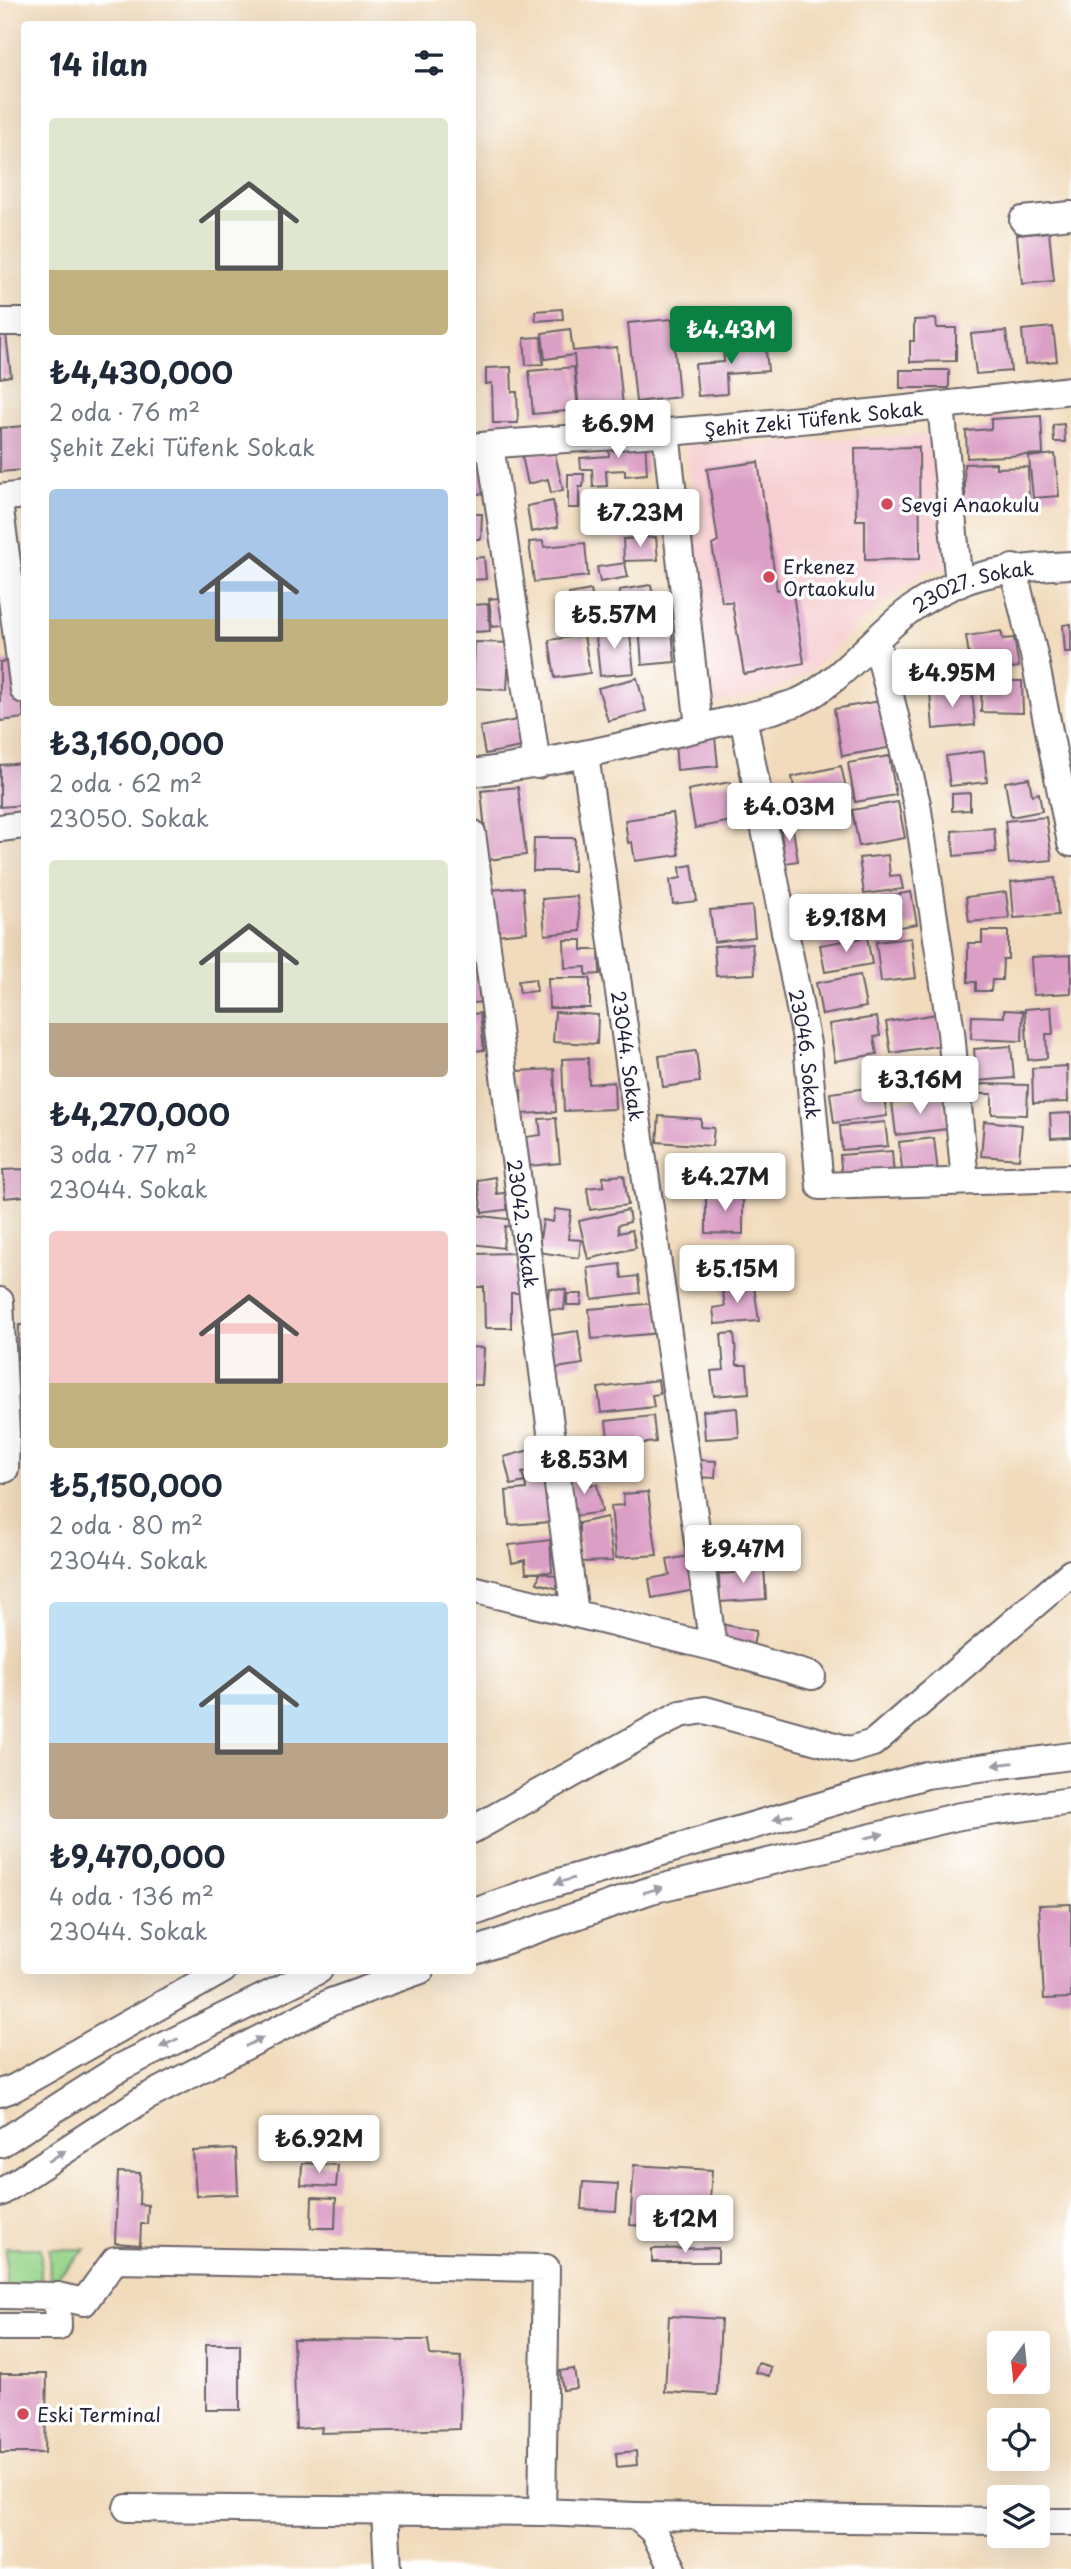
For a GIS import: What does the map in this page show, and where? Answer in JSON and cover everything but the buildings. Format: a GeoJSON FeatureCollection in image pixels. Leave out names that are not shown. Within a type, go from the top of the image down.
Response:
{"type":"FeatureCollection","features":[{"type":"Feature","properties":{"kind":"street"},"geometry":{"type":"LineString","coordinates":[[1023,220],[1071,215]]}},
{"type":"Feature","properties":{"kind":"street"},"geometry":{"type":"LineString","coordinates":[[0,322],[21,322]]}},
{"type":"Feature","properties":{"kind":"street","name":"Şehit Zeki Tüfenk Sokak"},"geometry":{"type":"LineString","coordinates":[[481,446],[941,406],[1071,390]]}},
{"type":"Feature","properties":{"kind":"street"},"geometry":{"type":"LineString","coordinates":[[941,406],[959,584]]}},
{"type":"Feature","properties":{"kind":"street"},"geometry":{"type":"LineString","coordinates":[[666,432],[699,727]]}},
{"type":"Feature","properties":{"kind":"street"},"geometry":{"type":"LineString","coordinates":[[481,446],[537,765]]}},
{"type":"Feature","properties":{"kind":"street"},"geometry":{"type":"LineString","coordinates":[[0,498],[21,495]]}},
{"type":"Feature","properties":{"kind":"street"},"geometry":{"type":"LineString","coordinates":[[0,510],[10,652],[21,682]]}},
{"type":"Feature","properties":{"kind":"street","name":"23027. Sokak"},"geometry":{"type":"LineString","coordinates":[[476,773],[537,765],[585,755],[800,701],[824,685],[910,610],[974,576],[1013,568],[1071,565]]}},
{"type":"Feature","properties":{"kind":"street"},"geometry":{"type":"LineString","coordinates":[[1013,568],[1034,655],[1071,843]]}},
{"type":"Feature","properties":{"kind":"street"},"geometry":{"type":"LineString","coordinates":[[876,640],[917,804],[951,1032],[965,1181],[1071,1178]]}},
{"type":"Feature","properties":{"kind":"street","name":"23046. Sokak"},"geometry":{"type":"LineString","coordinates":[[743,717],[807,1044],[820,1185],[965,1181]]}},
{"type":"Feature","properties":{"kind":"street","name":"23044. Sokak"},"geometry":{"type":"LineString","coordinates":[[585,755],[713,1647]]}},
{"type":"Feature","properties":{"kind":"street"},"geometry":{"type":"LineString","coordinates":[[0,828],[21,825]]}},
{"type":"Feature","properties":{"kind":"street","name":"23042. Sokak"},"geometry":{"type":"LineString","coordinates":[[476,863],[575,1614]]}},
{"type":"Feature","properties":{"kind":"street"},"geometry":{"type":"LineString","coordinates":[[0,1301],[10,1470]]}},
{"type":"Feature","properties":{"kind":"street"},"geometry":{"type":"LineString","coordinates":[[476,1828],[680,1714],[705,1710],[850,1751],[873,1743],[1071,1573]]}},
{"type":"Feature","properties":{"kind":"street"},"geometry":{"type":"LineString","coordinates":[[476,1590],[713,1647],[812,1676]]}},
{"type":"Feature","properties":{"kind":"street"},"geometry":{"type":"LineString","coordinates":[[476,1912],[549,1885],[926,1774],[1071,1756]]}},
{"type":"Feature","properties":{"kind":"street"},"geometry":{"type":"LineString","coordinates":[[476,1951],[651,1890],[960,1816],[1071,1801]]}},
{"type":"Feature","properties":{"kind":"street"},"geometry":{"type":"LineString","coordinates":[[0,2093],[14,2088],[216,1974]]}},
{"type":"Feature","properties":{"kind":"street"},"geometry":{"type":"LineString","coordinates":[[0,2144],[121,2067],[310,1974]]}},
{"type":"Feature","properties":{"kind":"street"},"geometry":{"type":"LineString","coordinates":[[0,2193],[145,2098],[331,2002],[410,1974]]}},
{"type":"Feature","properties":{"kind":"street"},"geometry":{"type":"LineString","coordinates":[[0,2295],[57,2297],[84,2302],[115,2260],[546,2268],[542,2512]]}},
{"type":"Feature","properties":{"kind":"street"},"geometry":{"type":"LineString","coordinates":[[0,2327],[58,2327],[57,2297]]}},
{"type":"Feature","properties":{"kind":"street"},"geometry":{"type":"LineString","coordinates":[[127,2508],[542,2512],[636,2516],[987,2521]]}},
{"type":"Feature","properties":{"kind":"street"},"geometry":{"type":"LineString","coordinates":[[385,2511],[388,2569]]}},
{"type":"Feature","properties":{"kind":"street"},"geometry":{"type":"LineString","coordinates":[[636,2516],[653,2531],[673,2569]]}},
{"type":"Feature","properties":{"kind":"street"},"geometry":{"type":"LineString","coordinates":[[1050,2522],[1071,2522]]}},
{"type":"Feature","properties":{"kind":"shaded area","name":"Erkenez Ortaokulu"},"geometry":{"type":"Polygon","coordinates":[[[935,434],[948,568],[926,571],[859,624],[809,673],[770,692],[711,704],[686,444],[746,445],[935,434]]]}},
{"type":"Feature","properties":{"kind":"green space"},"geometry":{"type":"Polygon","coordinates":[[[6,2248],[41,2248],[41,2286],[6,2286],[6,2248]]]}},
{"type":"Feature","properties":{"kind":"green space"},"geometry":{"type":"Polygon","coordinates":[[[49,2249],[86,2249],[50,2283],[49,2249]]]}},
{"type":"Feature","properties":{"kind":"place","name":"Sevgi Anaokulu"},"geometry":{"type":"Point","coordinates":[887,504]}},
{"type":"Feature","properties":{"kind":"place","name":"Erkenez Ortaokulu"},"geometry":{"type":"Point","coordinates":[769,577]}},
{"type":"Feature","properties":{"kind":"place","name":"Eski Terminal"},"geometry":{"type":"Point","coordinates":[23,2414]}}]}
